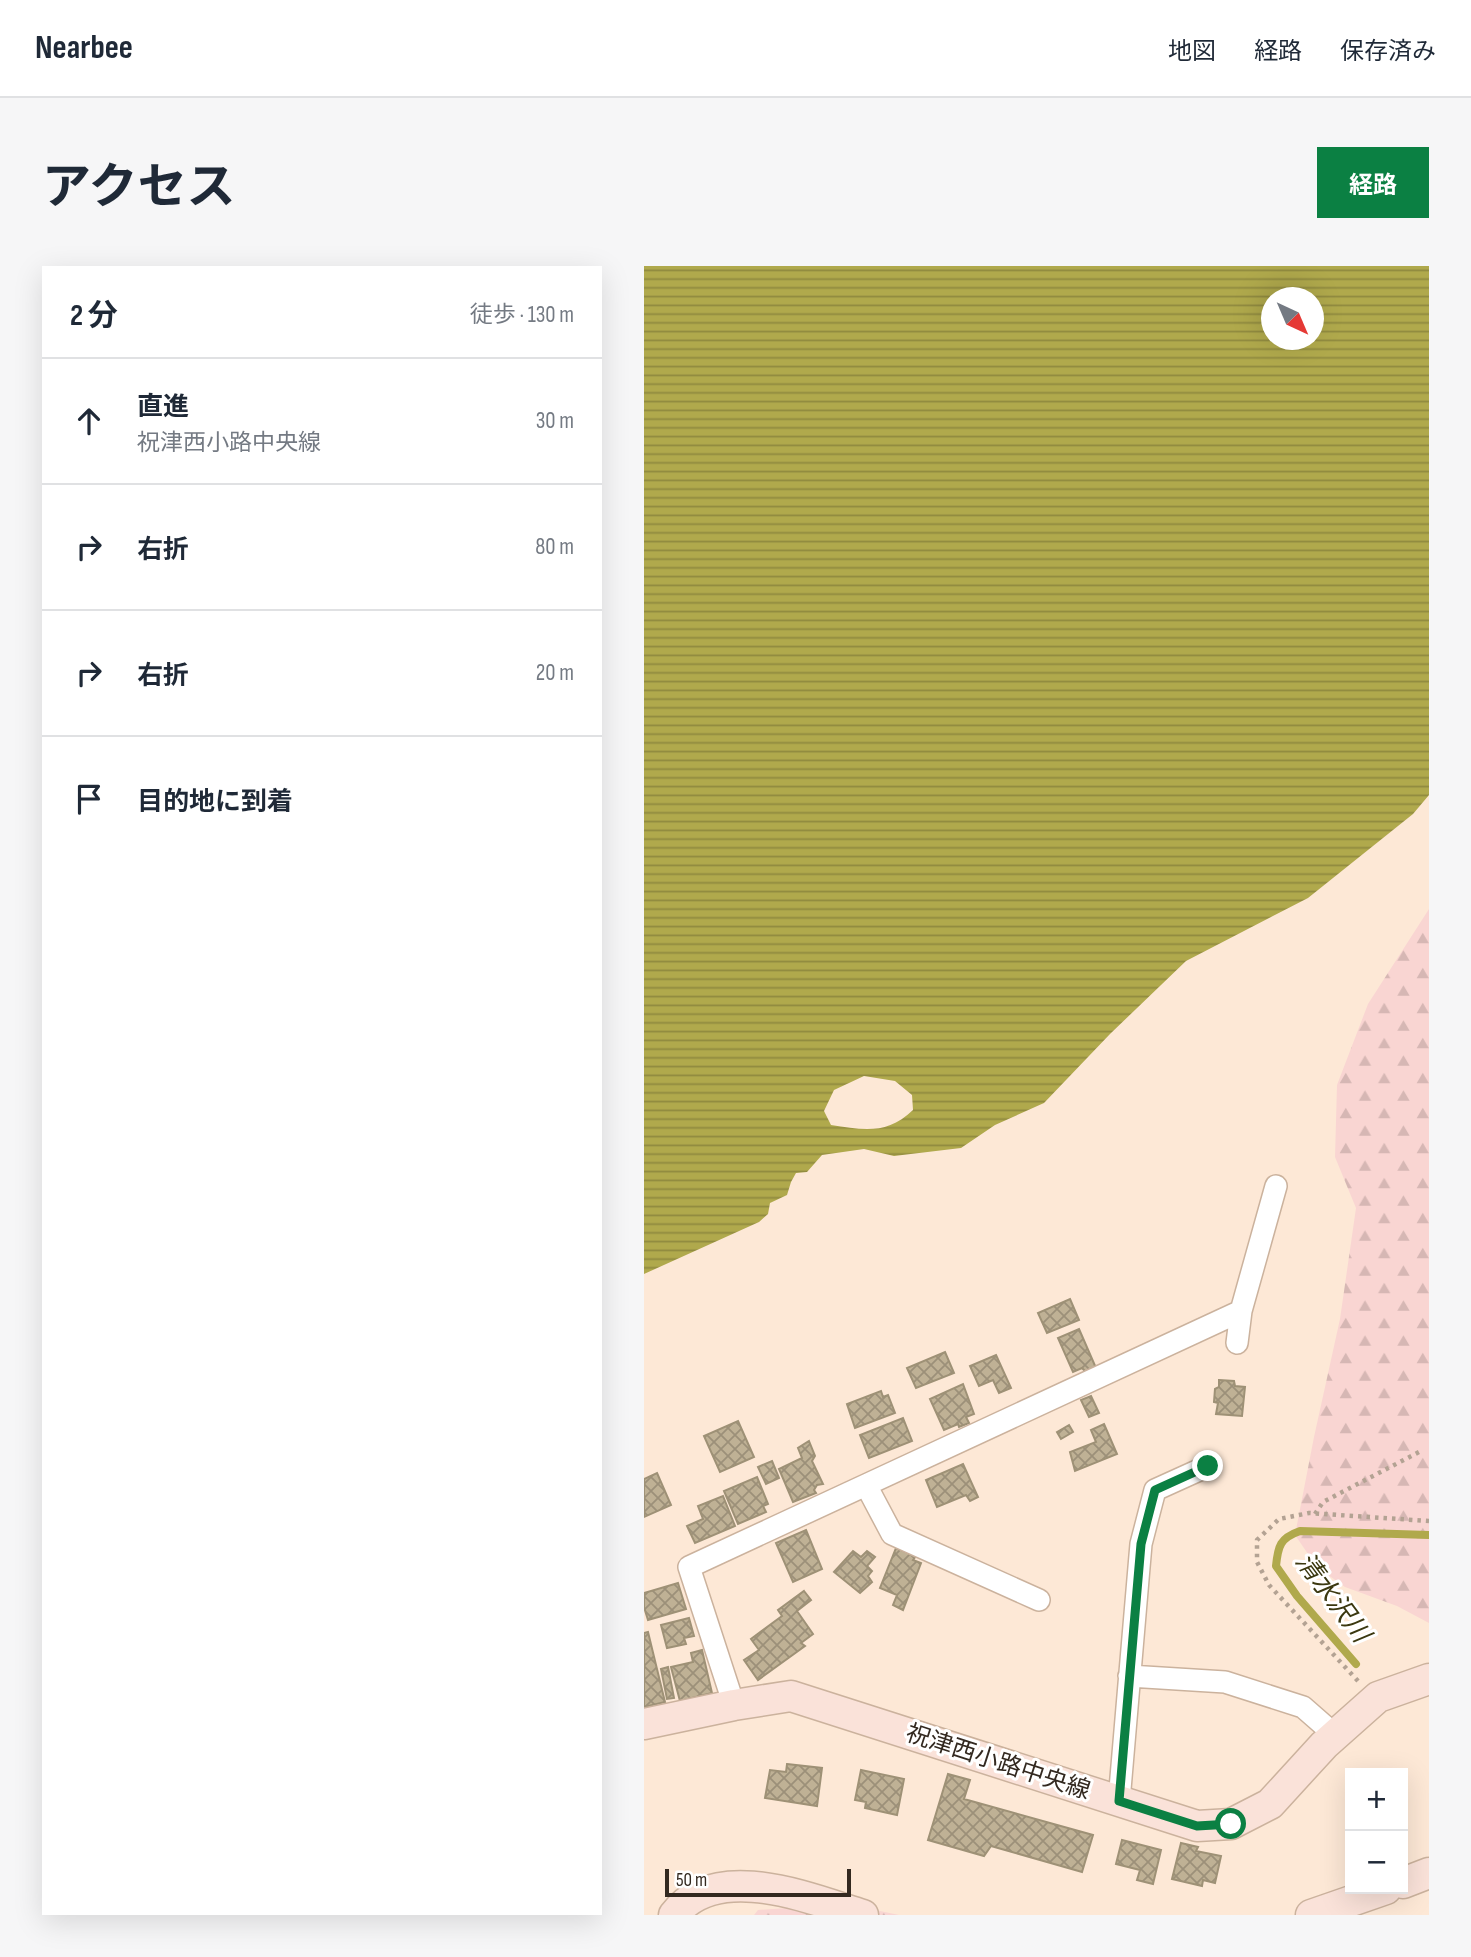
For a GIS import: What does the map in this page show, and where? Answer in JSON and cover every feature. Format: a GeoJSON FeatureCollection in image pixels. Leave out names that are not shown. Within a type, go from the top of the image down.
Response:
{"type":"FeatureCollection","features":[{"type":"Feature","properties":{"kind":"main road","name":"祝津西小路中央線"},"geometry":{"type":"LineString","coordinates":[[644,1724],[791,1696],[1197,1826],[1231,1824],[1270,1804],[1335,1735],[1378,1698],[1429,1679]]}},
{"type":"Feature","properties":{"kind":"main road"},"geometry":{"type":"LineString","coordinates":[[1408,1881],[1429,1873]]}},
{"type":"Feature","properties":{"kind":"main road"},"geometry":{"type":"LineString","coordinates":[[674,1915],[701,1894],[725,1888],[753,1886],[787,1892],[863,1915]]}},
{"type":"Feature","properties":{"kind":"main road"},"geometry":{"type":"LineString","coordinates":[[1311,1915],[1371,1894]]}},
{"type":"Feature","properties":{"kind":"street"},"geometry":{"type":"LineString","coordinates":[[1237,1343],[1241,1311],[1276,1186]]}},
{"type":"Feature","properties":{"kind":"street"},"geometry":{"type":"LineString","coordinates":[[734,1705],[689,1567],[1241,1311]]}},
{"type":"Feature","properties":{"kind":"street"},"geometry":{"type":"LineString","coordinates":[[1119,1801],[1141,1544],[1155,1490],[1208,1466]]}},
{"type":"Feature","properties":{"kind":"street"},"geometry":{"type":"LineString","coordinates":[[866,1485],[892,1534],[1038,1600]]}},
{"type":"Feature","properties":{"kind":"street"},"geometry":{"type":"LineString","coordinates":[[1129,1676],[1225,1682],[1303,1707],[1335,1735]]}},
{"type":"Feature","properties":{"kind":"path"},"geometry":{"type":"LineString","coordinates":[[1315,1514],[1323,1502],[1421,1451]]}},
{"type":"Feature","properties":{"kind":"path"},"geometry":{"type":"LineString","coordinates":[[1378,1698],[1358,1682],[1269,1585],[1257,1562],[1257,1540],[1279,1519],[1308,1513],[1429,1521]]}},
{"type":"Feature","properties":{"kind":"green space"},"geometry":{"type":"Polygon","coordinates":[[[1429,909],[1429,1623],[1397,1606],[1345,1587],[1317,1567],[1295,1535],[1340,1319],[1356,1208],[1335,1157],[1337,1085],[1368,1004],[1429,909]]]}},
{"type":"Feature","properties":{"kind":"green space"},"geometry":{"type":"Polygon","coordinates":[[[847,1904],[899,1915],[754,1915],[758,1910],[847,1904]]]}},
{"type":"Feature","properties":{"kind":"shaded area"},"geometry":{"type":"Polygon","coordinates":[[[644,266],[1429,266],[1429,795],[1413,814],[1308,898],[1186,961],[1110,1034],[1044,1103],[995,1125],[961,1148],[894,1156],[864,1149],[822,1155],[807,1172],[796,1173],[787,1195],[770,1203],[768,1214],[759,1222],[644,1274],[644,266]],[[864,1076],[834,1090],[824,1111],[831,1125],[875,1129],[894,1124],[903,1118],[913,1110],[912,1095],[895,1081],[864,1076]]]}},
{"type":"Feature","properties":{"kind":"building"},"geometry":{"type":"Polygon","coordinates":[[[1070,1299],[1079,1320],[1047,1333],[1038,1313],[1070,1299]]]}},
{"type":"Feature","properties":{"kind":"building"},"geometry":{"type":"Polygon","coordinates":[[[1079,1329],[1096,1368],[1086,1372],[1082,1368],[1073,1372],[1058,1338],[1079,1329]]]}},
{"type":"Feature","properties":{"kind":"building"},"geometry":{"type":"Polygon","coordinates":[[[945,1352],[954,1373],[916,1388],[907,1368],[945,1352]]]}},
{"type":"Feature","properties":{"kind":"building"},"geometry":{"type":"Polygon","coordinates":[[[996,1355],[1011,1388],[999,1393],[993,1380],[979,1386],[970,1366],[996,1355]]]}},
{"type":"Feature","properties":{"kind":"building"},"geometry":{"type":"Polygon","coordinates":[[[1219,1380],[1234,1381],[1235,1386],[1245,1387],[1242,1416],[1216,1414],[1218,1403],[1214,1402],[1215,1389],[1219,1387],[1219,1380]]]}},
{"type":"Feature","properties":{"kind":"building"},"geometry":{"type":"Polygon","coordinates":[[[963,1384],[974,1414],[966,1417],[969,1423],[944,1430],[930,1399],[963,1384]]]}},
{"type":"Feature","properties":{"kind":"building"},"geometry":{"type":"Polygon","coordinates":[[[881,1391],[883,1397],[888,1395],[895,1413],[855,1428],[847,1404],[881,1391]]]}},
{"type":"Feature","properties":{"kind":"building"},"geometry":{"type":"Polygon","coordinates":[[[1091,1396],[1099,1413],[1089,1417],[1081,1400],[1091,1396]]]}},
{"type":"Feature","properties":{"kind":"building"},"geometry":{"type":"Polygon","coordinates":[[[903,1418],[912,1441],[869,1458],[860,1435],[903,1418]]]}},
{"type":"Feature","properties":{"kind":"building"},"geometry":{"type":"Polygon","coordinates":[[[738,1421],[754,1457],[720,1472],[704,1436],[738,1421]]]}},
{"type":"Feature","properties":{"kind":"building"},"geometry":{"type":"Polygon","coordinates":[[[1104,1424],[1117,1454],[1075,1471],[1070,1452],[1096,1442],[1091,1430],[1104,1424]]]}},
{"type":"Feature","properties":{"kind":"building"},"geometry":{"type":"Polygon","coordinates":[[[1069,1425],[1073,1432],[1061,1439],[1057,1432],[1069,1425]]]}},
{"type":"Feature","properties":{"kind":"building"},"geometry":{"type":"Polygon","coordinates":[[[809,1441],[815,1456],[812,1461],[823,1484],[817,1485],[814,1490],[816,1493],[793,1502],[779,1469],[802,1458],[798,1448],[809,1441]]]}},
{"type":"Feature","properties":{"kind":"building"},"geometry":{"type":"Polygon","coordinates":[[[772,1461],[779,1478],[766,1484],[758,1467],[772,1461]]]}},
{"type":"Feature","properties":{"kind":"building"},"geometry":{"type":"Polygon","coordinates":[[[963,1464],[978,1497],[970,1501],[966,1495],[937,1507],[926,1480],[963,1464]]]}},
{"type":"Feature","properties":{"kind":"building"},"geometry":{"type":"Polygon","coordinates":[[[657,1473],[671,1505],[644,1517],[644,1479],[657,1473]]]}},
{"type":"Feature","properties":{"kind":"building"},"geometry":{"type":"Polygon","coordinates":[[[757,1477],[768,1504],[763,1506],[766,1512],[738,1524],[724,1491],[757,1477]]]}},
{"type":"Feature","properties":{"kind":"building"},"geometry":{"type":"Polygon","coordinates":[[[723,1496],[735,1526],[695,1543],[687,1526],[703,1519],[698,1506],[723,1496]]]}},
{"type":"Feature","properties":{"kind":"building"},"geometry":{"type":"Polygon","coordinates":[[[806,1530],[822,1569],[793,1582],[776,1543],[806,1530]]]}},
{"type":"Feature","properties":{"kind":"building"},"geometry":{"type":"Polygon","coordinates":[[[896,1548],[916,1556],[913,1560],[921,1563],[903,1610],[893,1605],[897,1595],[880,1588],[896,1548]]]}},
{"type":"Feature","properties":{"kind":"building"},"geometry":{"type":"Polygon","coordinates":[[[853,1551],[861,1557],[867,1551],[875,1557],[867,1566],[872,1571],[868,1576],[872,1582],[860,1593],[834,1572],[853,1551]]]}},
{"type":"Feature","properties":{"kind":"building"},"geometry":{"type":"Polygon","coordinates":[[[678,1583],[686,1609],[648,1620],[644,1593],[678,1583]]]}},
{"type":"Feature","properties":{"kind":"building"},"geometry":{"type":"Polygon","coordinates":[[[804,1591],[811,1600],[797,1611],[813,1634],[801,1643],[805,1646],[758,1680],[744,1660],[759,1650],[751,1639],[782,1616],[778,1610],[804,1591]]]}},
{"type":"Feature","properties":{"kind":"building"},"geometry":{"type":"Polygon","coordinates":[[[689,1618],[694,1636],[684,1638],[686,1644],[667,1648],[661,1625],[689,1618]]]}},
{"type":"Feature","properties":{"kind":"building"},"geometry":{"type":"Polygon","coordinates":[[[648,1632],[665,1702],[644,1707],[644,1633],[648,1632]]]}},
{"type":"Feature","properties":{"kind":"building"},"geometry":{"type":"Polygon","coordinates":[[[702,1650],[712,1693],[680,1701],[671,1667],[693,1662],[691,1653],[702,1650]]]}},
{"type":"Feature","properties":{"kind":"building"},"geometry":{"type":"Polygon","coordinates":[[[668,1667],[674,1698],[667,1699],[661,1669],[668,1667]]]}},
{"type":"Feature","properties":{"kind":"building"},"geometry":{"type":"Polygon","coordinates":[[[787,1764],[822,1768],[817,1806],[765,1798],[770,1770],[786,1772],[787,1764]]]}},
{"type":"Feature","properties":{"kind":"building"},"geometry":{"type":"Polygon","coordinates":[[[861,1770],[904,1779],[897,1815],[865,1808],[866,1802],[855,1800],[861,1770]]]}},
{"type":"Feature","properties":{"kind":"building"},"geometry":{"type":"Polygon","coordinates":[[[948,1774],[970,1780],[964,1799],[1093,1835],[1082,1872],[991,1846],[984,1856],[928,1840],[948,1774]]]}},
{"type":"Feature","properties":{"kind":"building"},"geometry":{"type":"Polygon","coordinates":[[[1122,1840],[1161,1850],[1153,1884],[1137,1880],[1140,1870],[1116,1864],[1122,1840]]]}},
{"type":"Feature","properties":{"kind":"building"},"geometry":{"type":"Polygon","coordinates":[[[1181,1843],[1198,1847],[1196,1851],[1221,1856],[1215,1883],[1203,1880],[1202,1886],[1172,1879],[1181,1843]]]}},
{"type":"Feature","properties":{"kind":"waterway","name":"清水沢川"},"geometry":{"type":"LineString","coordinates":[[1356,1664],[1297,1596],[1276,1566],[1281,1544],[1300,1531],[1429,1535]]}},
{"type":"Feature","properties":{"kind":"route"},"geometry":{"type":"LineString","coordinates":[[1208,1466],[1155,1490],[1141,1544],[1119,1801],[1197,1826],[1231,1824]]}}]}
